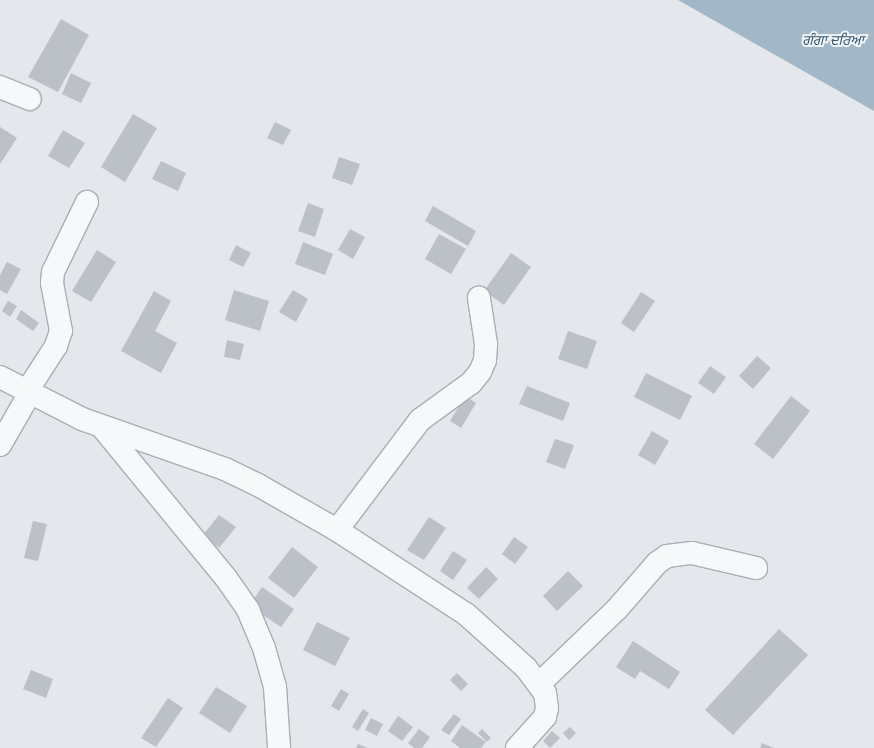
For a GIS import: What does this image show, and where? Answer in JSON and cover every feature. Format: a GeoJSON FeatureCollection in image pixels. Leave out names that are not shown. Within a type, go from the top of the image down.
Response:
{"type":"FeatureCollection","features":[{"type":"Feature","properties":{"kind":"street"},"geometry":{"type":"LineString","coordinates":[[0,86],[30,99]]}},
{"type":"Feature","properties":{"kind":"street"},"geometry":{"type":"LineString","coordinates":[[0,445],[56,346],[60,331],[53,290],[53,272],[87,202]]}},
{"type":"Feature","properties":{"kind":"street"},"geometry":{"type":"LineString","coordinates":[[337,530],[420,420],[471,383],[480,372],[485,360],[486,344],[479,298]]}},
{"type":"Feature","properties":{"kind":"street"},"geometry":{"type":"LineString","coordinates":[[0,377],[102,427],[224,469],[258,485],[337,530],[466,614],[526,668],[539,684],[547,700],[545,717],[517,748]]}},
{"type":"Feature","properties":{"kind":"street"},"geometry":{"type":"LineString","coordinates":[[102,427],[226,578],[248,610],[264,648],[275,687],[279,748]]}},
{"type":"Feature","properties":{"kind":"street"},"geometry":{"type":"LineString","coordinates":[[539,684],[617,608],[656,563],[667,556],[692,554],[756,568]]}},
{"type":"Feature","properties":{"kind":"water","name":"ਗੰਗਾ ਦਰਿਆ"},"geometry":{"type":"Polygon","coordinates":[[[678,0],[874,0],[874,111],[678,0]]]}},
{"type":"Feature","properties":{"kind":"building"},"geometry":{"type":"Polygon","coordinates":[[[61,19],[89,35],[58,92],[28,77],[61,19]]]}},
{"type":"Feature","properties":{"kind":"building"},"geometry":{"type":"Polygon","coordinates":[[[71,73],[91,83],[81,103],[62,94],[71,73]]]}},
{"type":"Feature","properties":{"kind":"building"},"geometry":{"type":"Polygon","coordinates":[[[133,114],[157,128],[125,182],[101,167],[133,114]]]}},
{"type":"Feature","properties":{"kind":"building"},"geometry":{"type":"Polygon","coordinates":[[[275,122],[291,130],[283,145],[267,138],[275,122]]]}},
{"type":"Feature","properties":{"kind":"building"},"geometry":{"type":"Polygon","coordinates":[[[0,127],[17,138],[0,164],[0,127]]]}},
{"type":"Feature","properties":{"kind":"building"},"geometry":{"type":"Polygon","coordinates":[[[63,130],[85,143],[69,168],[48,156],[63,130]]]}},
{"type":"Feature","properties":{"kind":"building"},"geometry":{"type":"Polygon","coordinates":[[[339,157],[360,164],[352,185],[332,178],[339,157]]]}},
{"type":"Feature","properties":{"kind":"building"},"geometry":{"type":"Polygon","coordinates":[[[161,161],[186,173],[178,191],[152,179],[161,161]]]}},
{"type":"Feature","properties":{"kind":"building"},"geometry":{"type":"Polygon","coordinates":[[[308,203],[324,209],[315,237],[298,231],[308,203]]]}},
{"type":"Feature","properties":{"kind":"building"},"geometry":{"type":"Polygon","coordinates":[[[433,206],[476,231],[468,246],[425,221],[433,206]]]}},
{"type":"Feature","properties":{"kind":"building"},"geometry":{"type":"Polygon","coordinates":[[[350,229],[365,237],[353,259],[338,250],[350,229]]]}},
{"type":"Feature","properties":{"kind":"building"},"geometry":{"type":"Polygon","coordinates":[[[439,234],[466,249],[451,274],[425,259],[439,234]]]}},
{"type":"Feature","properties":{"kind":"building"},"geometry":{"type":"Polygon","coordinates":[[[303,242],[333,254],[325,275],[295,264],[303,242]]]}},
{"type":"Feature","properties":{"kind":"building"},"geometry":{"type":"Polygon","coordinates":[[[236,245],[251,253],[243,267],[229,260],[236,245]]]}},
{"type":"Feature","properties":{"kind":"building"},"geometry":{"type":"Polygon","coordinates":[[[97,250],[116,262],[91,302],[72,291],[97,250]]]}},
{"type":"Feature","properties":{"kind":"building"},"geometry":{"type":"Polygon","coordinates":[[[511,253],[531,267],[504,305],[484,291],[511,253]]]}},
{"type":"Feature","properties":{"kind":"building"},"geometry":{"type":"Polygon","coordinates":[[[7,262],[21,269],[7,294],[0,290],[0,275],[7,262]]]}},
{"type":"Feature","properties":{"kind":"building"},"geometry":{"type":"Polygon","coordinates":[[[234,290],[269,301],[260,331],[225,320],[234,290]]]}},
{"type":"Feature","properties":{"kind":"building"},"geometry":{"type":"Polygon","coordinates":[[[293,290],[308,299],[296,322],[279,312],[293,290]]]}},
{"type":"Feature","properties":{"kind":"building"},"geometry":{"type":"Polygon","coordinates":[[[154,291],[171,301],[155,331],[177,343],[161,373],[121,351],[154,291]]]}},
{"type":"Feature","properties":{"kind":"building"},"geometry":{"type":"Polygon","coordinates":[[[641,292],[655,301],[634,332],[621,323],[641,292]]]}},
{"type":"Feature","properties":{"kind":"building"},"geometry":{"type":"Polygon","coordinates":[[[8,301],[17,306],[10,317],[2,311],[8,301]]]}},
{"type":"Feature","properties":{"kind":"building"},"geometry":{"type":"Polygon","coordinates":[[[21,310],[39,323],[33,331],[16,319],[21,310]]]}},
{"type":"Feature","properties":{"kind":"building"},"geometry":{"type":"Polygon","coordinates":[[[568,331],[597,341],[587,369],[558,359],[568,331]]]}},
{"type":"Feature","properties":{"kind":"building"},"geometry":{"type":"Polygon","coordinates":[[[227,340],[244,344],[240,360],[224,357],[227,340]]]}},
{"type":"Feature","properties":{"kind":"building"},"geometry":{"type":"Polygon","coordinates":[[[757,356],[771,368],[753,389],[739,376],[757,356]]]}},
{"type":"Feature","properties":{"kind":"building"},"geometry":{"type":"Polygon","coordinates":[[[710,366],[726,377],[714,394],[698,383],[710,366]]]}},
{"type":"Feature","properties":{"kind":"building"},"geometry":{"type":"Polygon","coordinates":[[[646,373],[692,396],[680,420],[634,397],[646,373]]]}},
{"type":"Feature","properties":{"kind":"building"},"geometry":{"type":"Polygon","coordinates":[[[527,386],[570,403],[563,421],[519,404],[527,386]]]}},
{"type":"Feature","properties":{"kind":"building"},"geometry":{"type":"Polygon","coordinates":[[[465,396],[476,403],[461,428],[450,421],[465,396]]]}},
{"type":"Feature","properties":{"kind":"building"},"geometry":{"type":"Polygon","coordinates":[[[791,396],[810,411],[773,459],[754,444],[791,396]]]}},
{"type":"Feature","properties":{"kind":"building"},"geometry":{"type":"Polygon","coordinates":[[[652,431],[669,441],[655,465],[638,455],[652,431]]]}},
{"type":"Feature","properties":{"kind":"building"},"geometry":{"type":"Polygon","coordinates":[[[555,439],[574,445],[565,469],[546,462],[555,439]]]}},
{"type":"Feature","properties":{"kind":"building"},"geometry":{"type":"Polygon","coordinates":[[[219,515],[236,527],[219,548],[203,535],[219,515]]]}},
{"type":"Feature","properties":{"kind":"building"},"geometry":{"type":"Polygon","coordinates":[[[429,517],[446,528],[424,560],[407,550],[429,517]]]}},
{"type":"Feature","properties":{"kind":"building"},"geometry":{"type":"Polygon","coordinates":[[[33,521],[47,524],[38,561],[24,558],[33,521]]]}},
{"type":"Feature","properties":{"kind":"building"},"geometry":{"type":"Polygon","coordinates":[[[514,537],[528,547],[515,564],[502,554],[514,537]]]}},
{"type":"Feature","properties":{"kind":"building"},"geometry":{"type":"Polygon","coordinates":[[[292,547],[318,567],[294,598],[268,578],[292,547]]]}},
{"type":"Feature","properties":{"kind":"building"},"geometry":{"type":"Polygon","coordinates":[[[453,551],[467,560],[453,580],[440,571],[453,551]]]}},
{"type":"Feature","properties":{"kind":"building"},"geometry":{"type":"Polygon","coordinates":[[[486,567],[498,579],[479,599],[467,588],[486,567]]]}},
{"type":"Feature","properties":{"kind":"building"},"geometry":{"type":"Polygon","coordinates":[[[568,571],[583,586],[557,611],[543,596],[568,571]]]}},
{"type":"Feature","properties":{"kind":"building"},"geometry":{"type":"Polygon","coordinates":[[[262,587],[294,609],[281,627],[249,606],[262,587]]]}},
{"type":"Feature","properties":{"kind":"building"},"geometry":{"type":"Polygon","coordinates":[[[317,622],[350,638],[335,666],[303,650],[317,622]]]}},
{"type":"Feature","properties":{"kind":"building"},"geometry":{"type":"Polygon","coordinates":[[[779,629],[808,655],[733,735],[705,710],[779,629]]]}},
{"type":"Feature","properties":{"kind":"building"},"geometry":{"type":"Polygon","coordinates":[[[633,641],[680,672],[669,689],[640,671],[635,679],[616,667],[633,641]]]}},
{"type":"Feature","properties":{"kind":"building"},"geometry":{"type":"Polygon","coordinates":[[[31,670],[53,679],[46,698],[23,689],[31,670]]]}},
{"type":"Feature","properties":{"kind":"building"},"geometry":{"type":"Polygon","coordinates":[[[457,673],[468,684],[461,691],[450,680],[457,673]]]}},
{"type":"Feature","properties":{"kind":"building"},"geometry":{"type":"Polygon","coordinates":[[[216,687],[247,706],[230,733],[199,713],[216,687]]]}},
{"type":"Feature","properties":{"kind":"building"},"geometry":{"type":"Polygon","coordinates":[[[341,689],[349,694],[339,711],[331,706],[341,689]]]}},
{"type":"Feature","properties":{"kind":"building"},"geometry":{"type":"Polygon","coordinates":[[[168,698],[183,708],[156,747],[141,738],[168,698]]]}},
{"type":"Feature","properties":{"kind":"building"},"geometry":{"type":"Polygon","coordinates":[[[363,709],[369,713],[358,731],[352,727],[363,709]]]}},
{"type":"Feature","properties":{"kind":"building"},"geometry":{"type":"Polygon","coordinates":[[[454,714],[461,719],[449,735],[441,730],[454,714]]]}},
{"type":"Feature","properties":{"kind":"building"},"geometry":{"type":"Polygon","coordinates":[[[398,716],[413,727],[402,741],[388,731],[398,716]]]}},
{"type":"Feature","properties":{"kind":"building"},"geometry":{"type":"Polygon","coordinates":[[[371,718],[383,724],[377,736],[365,730],[371,718]]]}},
{"type":"Feature","properties":{"kind":"building"},"geometry":{"type":"Polygon","coordinates":[[[462,725],[486,742],[481,748],[460,748],[451,741],[462,725]]]}},
{"type":"Feature","properties":{"kind":"building"},"geometry":{"type":"Polygon","coordinates":[[[570,727],[576,733],[569,740],[563,733],[570,727]]]}},
{"type":"Feature","properties":{"kind":"building"},"geometry":{"type":"Polygon","coordinates":[[[419,729],[430,737],[422,748],[414,748],[408,743],[419,729]]]}},
{"type":"Feature","properties":{"kind":"building"},"geometry":{"type":"Polygon","coordinates":[[[482,729],[491,738],[487,742],[478,733],[482,729]]]}},
{"type":"Feature","properties":{"kind":"building"},"geometry":{"type":"Polygon","coordinates":[[[552,731],[560,738],[550,748],[543,741],[552,731]]]}},
{"type":"Feature","properties":{"kind":"building"},"geometry":{"type":"Polygon","coordinates":[[[762,743],[774,748],[760,748],[762,743]]]}},
{"type":"Feature","properties":{"kind":"building"},"geometry":{"type":"Polygon","coordinates":[[[358,744],[368,748],[356,748],[358,744]]]}}]}
